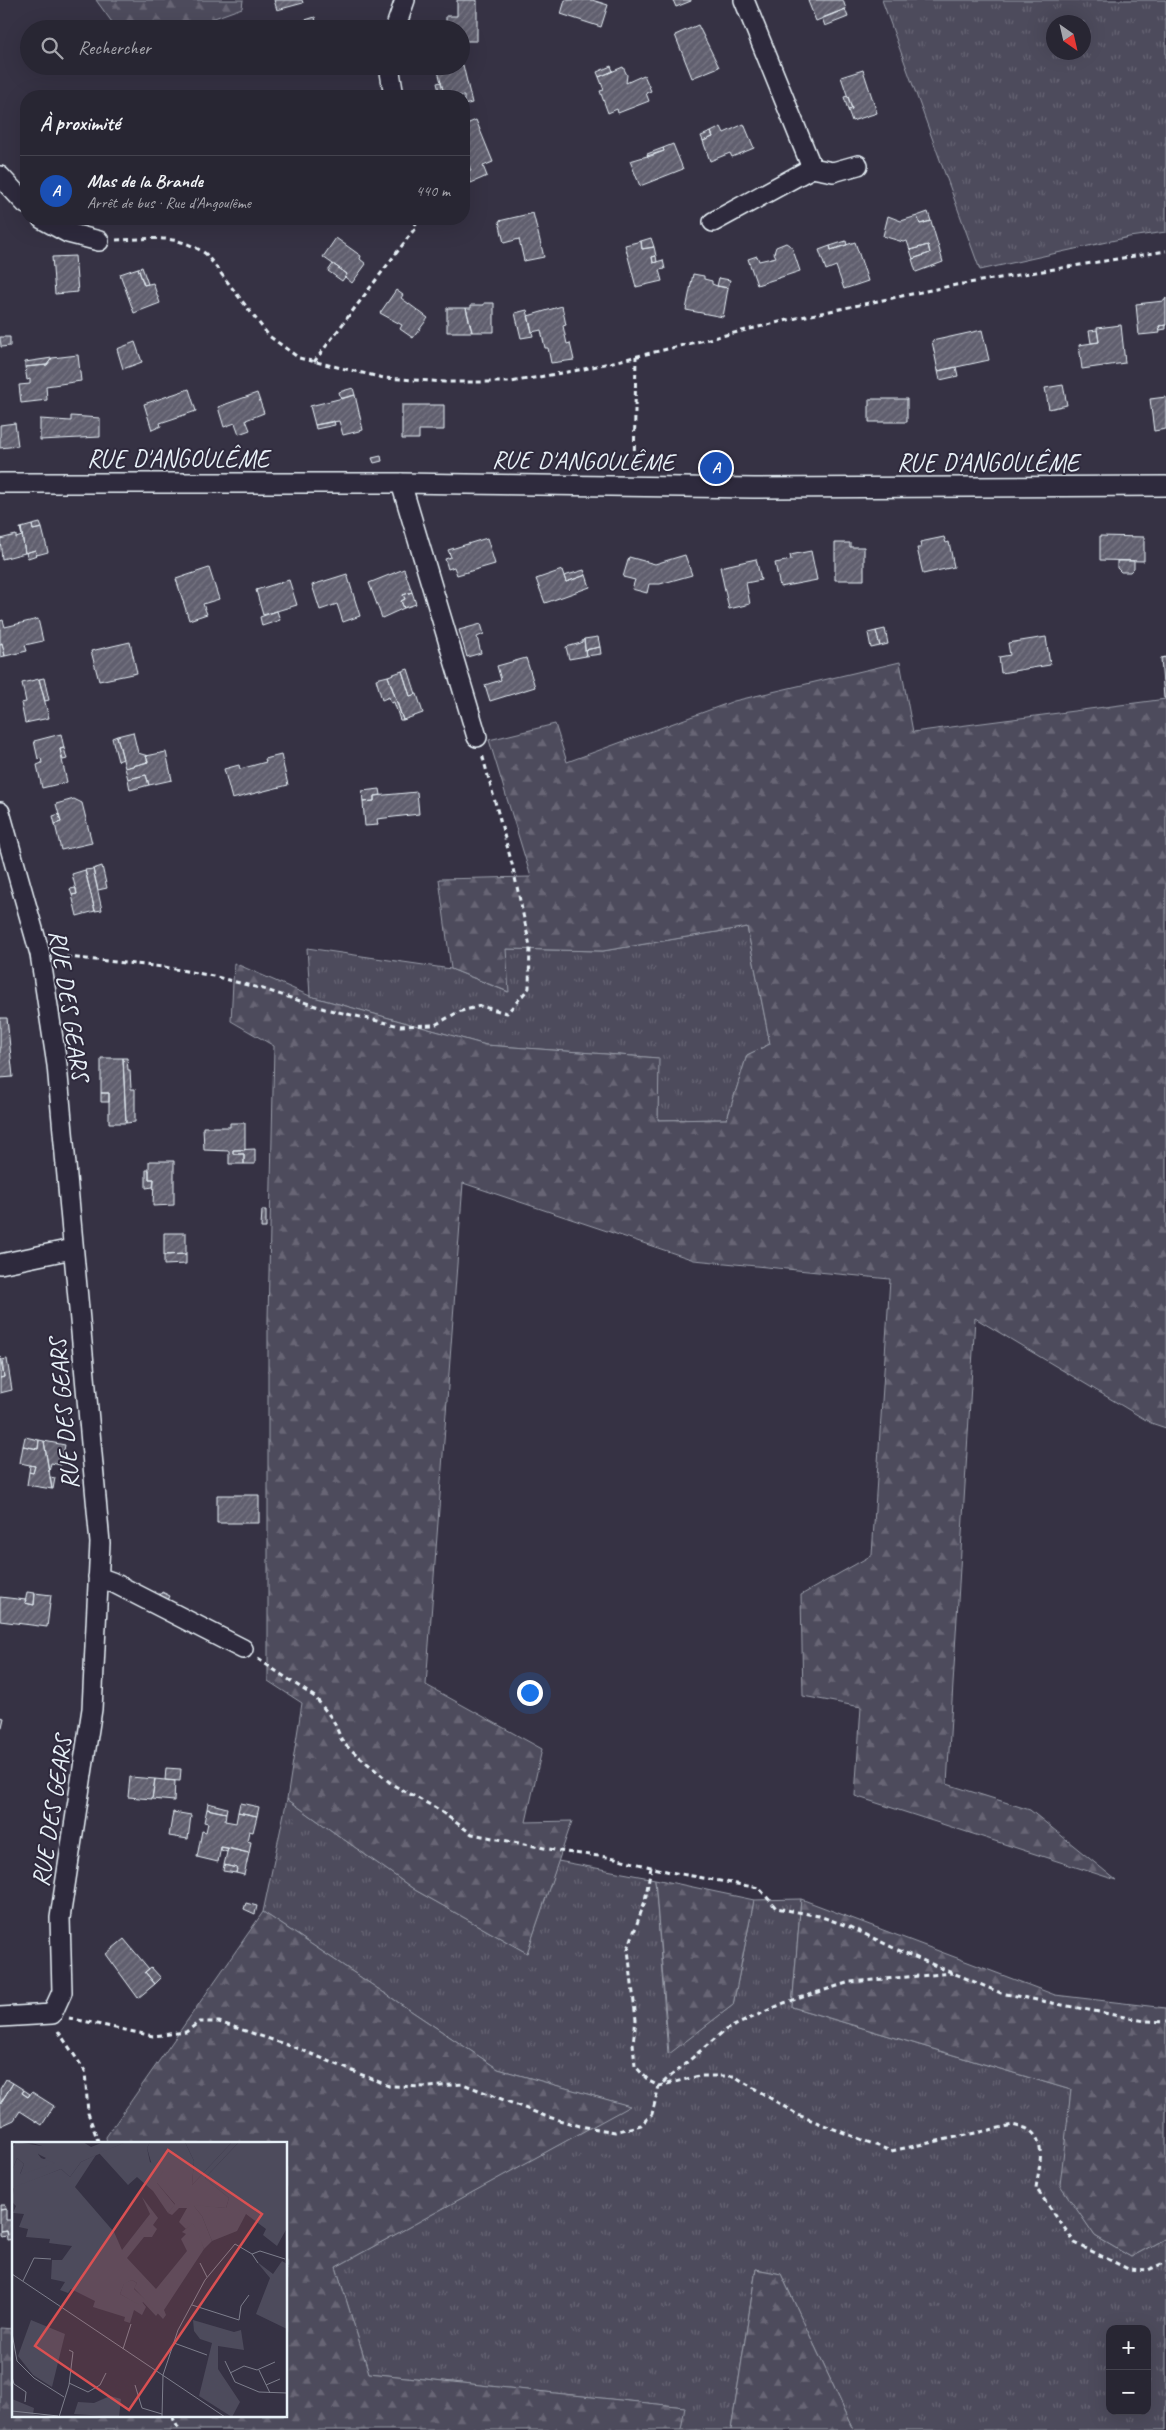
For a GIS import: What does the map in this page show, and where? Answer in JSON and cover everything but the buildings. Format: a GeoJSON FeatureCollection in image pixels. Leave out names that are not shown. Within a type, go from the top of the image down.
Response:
{"type":"FeatureCollection","features":[{"type":"Feature","properties":{"kind":"street"},"geometry":{"type":"LineString","coordinates":[[398,20],[405,0]]}},
{"type":"Feature","properties":{"kind":"street"},"geometry":{"type":"LineString","coordinates":[[744,0],[812,168]]}},
{"type":"Feature","properties":{"kind":"street"},"geometry":{"type":"LineString","coordinates":[[390,75],[393,90]]}},
{"type":"Feature","properties":{"kind":"street"},"geometry":{"type":"LineString","coordinates":[[713,222],[812,168],[833,172],[858,165]]}},
{"type":"Feature","properties":{"kind":"street"},"geometry":{"type":"LineString","coordinates":[[0,176],[20,198]]}},
{"type":"Feature","properties":{"kind":"street"},"geometry":{"type":"LineString","coordinates":[[53,225],[68,233],[99,241]]}},
{"type":"Feature","properties":{"kind":"street","name":"RUE D'ANGOULÊME"},"geometry":{"type":"LineString","coordinates":[[0,483],[1166,486]]}},
{"type":"Feature","properties":{"kind":"street"},"geometry":{"type":"LineString","coordinates":[[401,483],[477,737]]}},
{"type":"Feature","properties":{"kind":"street","name":"RUE DES GEARS"},"geometry":{"type":"LineString","coordinates":[[1,822],[40,954],[57,1065],[72,1249],[100,1543],[92,1709],[60,1918],[62,1992],[52,2014]]}},
{"type":"Feature","properties":{"kind":"street"},"geometry":{"type":"LineString","coordinates":[[0,1264],[72,1249]]}},
{"type":"Feature","properties":{"kind":"street"},"geometry":{"type":"LineString","coordinates":[[98,1577],[112,1582],[243,1649]]}},
{"type":"Feature","properties":{"kind":"street"},"geometry":{"type":"LineString","coordinates":[[0,2017],[52,2014]]}},
{"type":"Feature","properties":{"kind":"path"},"geometry":{"type":"LineString","coordinates":[[314,362],[416,225]]}},
{"type":"Feature","properties":{"kind":"path"},"geometry":{"type":"LineString","coordinates":[[99,241],[158,238],[176,239],[192,245],[206,254],[270,336],[299,358],[384,378],[446,382],[511,382],[584,369],[792,319],[950,286],[1166,251]]}},
{"type":"Feature","properties":{"kind":"path"},"geometry":{"type":"LineString","coordinates":[[634,486],[636,356]]}},
{"type":"Feature","properties":{"kind":"path"},"geometry":{"type":"LineString","coordinates":[[40,954],[164,967],[212,976],[263,989],[325,1009],[400,1026],[434,1025],[458,1012],[480,1006],[507,1013],[529,988],[530,946],[512,864],[477,737]]}},
{"type":"Feature","properties":{"kind":"path"},"geometry":{"type":"LineString","coordinates":[[243,1649],[315,1696],[332,1720],[343,1743],[392,1785],[436,1808],[472,1834],[564,1852],[615,1858],[759,1888],[776,1908],[819,1916],[1001,1993],[1145,2021],[1166,2022]]}},
{"type":"Feature","properties":{"kind":"path"},"geometry":{"type":"LineString","coordinates":[[651,1867],[645,1901],[628,1949],[636,2020],[633,2043],[636,2066],[649,2080],[659,2086],[699,2076],[734,2076],[798,2115],[891,2151],[1013,2125],[1030,2130],[1038,2142],[1041,2153],[1036,2188],[1076,2243],[1128,2269],[1148,2270],[1166,2262]]}},
{"type":"Feature","properties":{"kind":"path"},"geometry":{"type":"LineString","coordinates":[[52,2014],[153,2036],[186,2032],[199,2022],[219,2022],[302,2050],[389,2086],[429,2087],[463,2084],[545,2116],[580,2126],[615,2132],[641,2125],[652,2114],[659,2086],[725,2030],[784,2003],[850,1982],[954,1973]]}},
{"type":"Feature","properties":{"kind":"path"},"geometry":{"type":"LineString","coordinates":[[52,2014],[61,2037],[85,2071],[88,2113],[97,2142]]}},
{"type":"Feature","properties":{"kind":"path"},"geometry":{"type":"LineString","coordinates":[[173,2418],[179,2430]]}},
{"type":"Feature","properties":{"kind":"green space"},"geometry":{"type":"Polygon","coordinates":[[[96,0],[243,0],[242,8],[209,20],[110,20],[96,0]]]}},
{"type":"Feature","properties":{"kind":"green space"},"geometry":{"type":"Polygon","coordinates":[[[882,0],[1166,0],[1166,232],[1129,237],[980,270],[882,0]]]}},
{"type":"Feature","properties":{"kind":"green space"},"geometry":{"type":"Polygon","coordinates":[[[900,662],[913,732],[1166,699],[1166,1428],[1151,1423],[975,1318],[947,1784],[1030,1810],[1116,1880],[855,1796],[861,1707],[803,1696],[801,1595],[872,1555],[890,1279],[694,1260],[463,1183],[426,1685],[542,1749],[526,1822],[572,1821],[527,1953],[415,1890],[287,1799],[302,1703],[268,1681],[268,1319],[274,1046],[231,1021],[234,963],[310,996],[486,1045],[659,1058],[658,1120],[727,1119],[747,1055],[770,1044],[747,927],[603,951],[506,949],[509,992],[451,969],[439,879],[531,877],[489,740],[555,724],[567,762],[734,701],[900,662]]]}},
{"type":"Feature","properties":{"kind":"green space"},"geometry":{"type":"Polygon","coordinates":[[[747,927],[770,1044],[747,1055],[727,1119],[658,1120],[658,1058],[486,1045],[310,996],[307,948],[451,969],[508,992],[505,949],[603,951],[747,927]]]}},
{"type":"Feature","properties":{"kind":"green space"},"geometry":{"type":"Polygon","coordinates":[[[287,1799],[415,1890],[527,1953],[558,1861],[655,1879],[668,2054],[733,2005],[754,1900],[801,1899],[792,2007],[1071,2090],[1061,2185],[1095,2236],[1131,2257],[1166,2238],[1166,2430],[854,2430],[781,2274],[756,2269],[731,2430],[681,2430],[684,2407],[369,2373],[336,2267],[629,2106],[498,2069],[263,1912],[287,1799]]]}},
{"type":"Feature","properties":{"kind":"green space"},"geometry":{"type":"Polygon","coordinates":[[[655,1879],[754,1900],[733,2005],[669,2054],[655,1879]]]}},
{"type":"Feature","properties":{"kind":"green space"},"geometry":{"type":"Polygon","coordinates":[[[801,1899],[1055,1995],[1166,2008],[1166,2238],[1131,2257],[1095,2236],[1060,2185],[1071,2090],[792,2007],[801,1899]]]}},
{"type":"Feature","properties":{"kind":"green space"},"geometry":{"type":"Polygon","coordinates":[[[263,1912],[498,2069],[630,2106],[336,2267],[369,2373],[685,2407],[681,2430],[0,2430],[0,2328],[12,2329],[12,2418],[288,2418],[288,2142],[107,2142],[106,2137],[263,1912]]]}},
{"type":"Feature","properties":{"kind":"green space"},"geometry":{"type":"Polygon","coordinates":[[[756,2269],[781,2274],[854,2430],[731,2430],[756,2269]]]}},
{"type":"Feature","properties":{"kind":"place","name":"Mas de la Brande"},"geometry":{"type":"Point","coordinates":[716,468]}}]}
